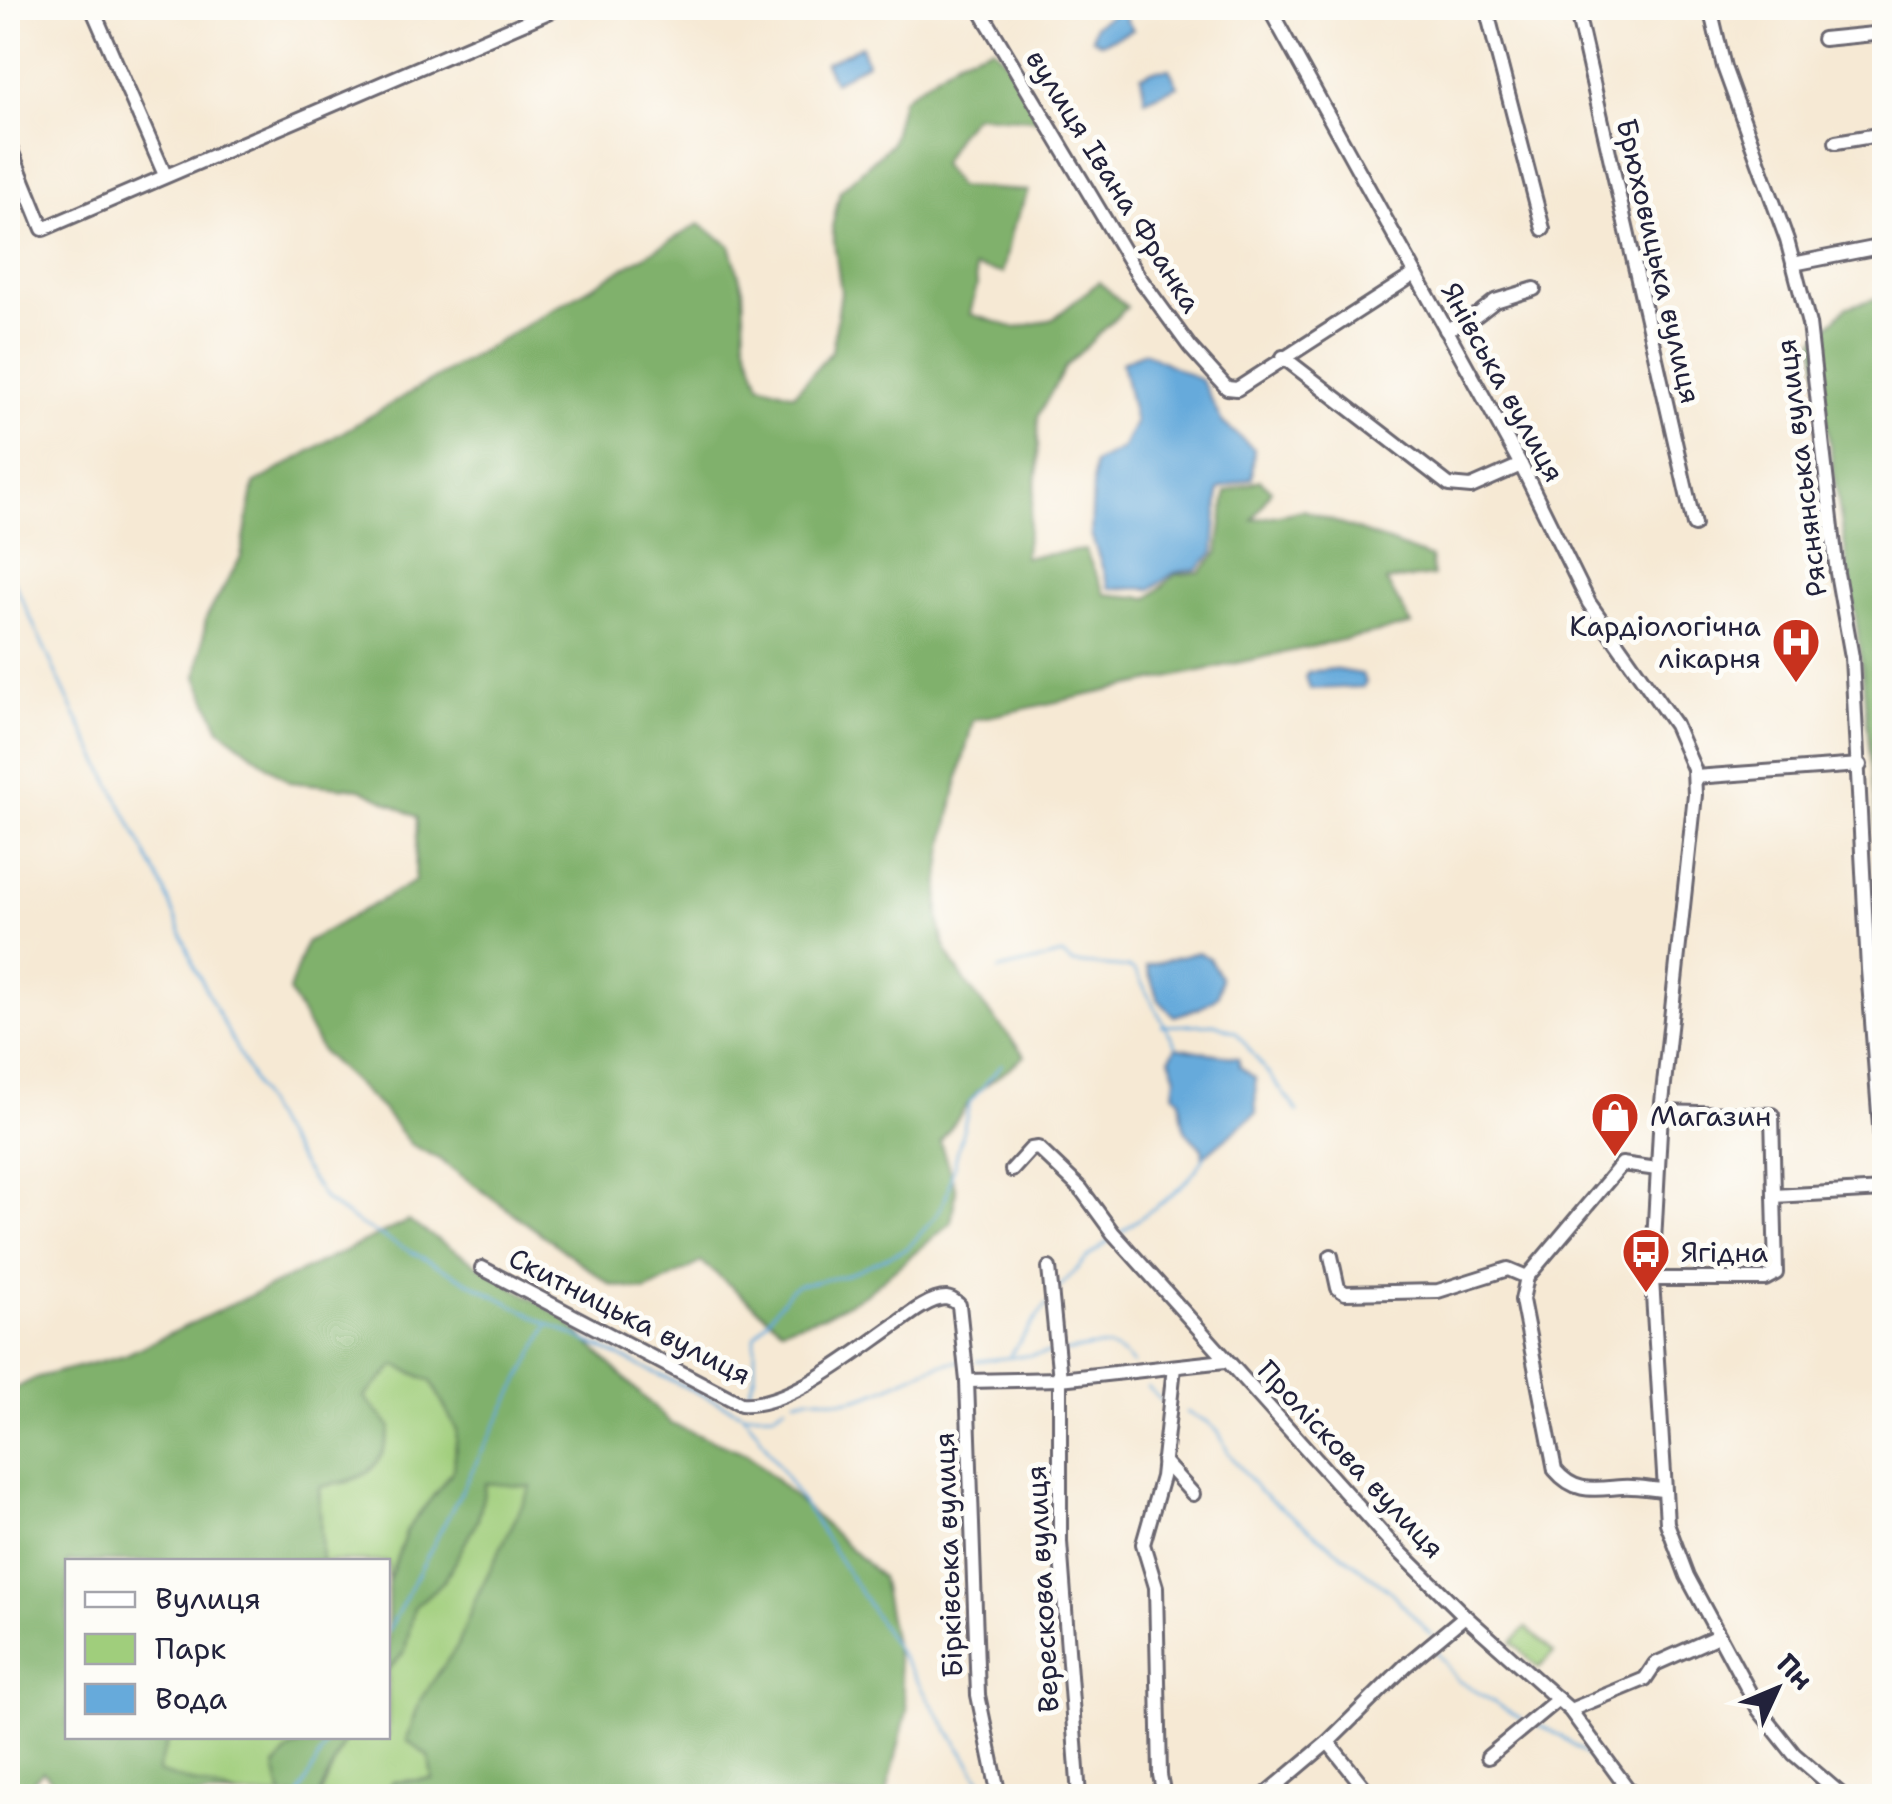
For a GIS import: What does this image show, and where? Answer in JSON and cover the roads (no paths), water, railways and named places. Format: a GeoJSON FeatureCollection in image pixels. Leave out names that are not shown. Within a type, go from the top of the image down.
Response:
{"type":"FeatureCollection","features":[{"type":"Feature","properties":{"kind":"street"},"geometry":{"type":"LineString","coordinates":[[92,8],[165,175]]}},
{"type":"Feature","properties":{"kind":"street"},"geometry":{"type":"LineString","coordinates":[[8,143],[43,230],[558,8]]}},
{"type":"Feature","properties":{"kind":"street","name":"вулиця Івана Франка"},"geometry":{"type":"LineString","coordinates":[[980,8],[1138,278],[1227,388],[1237,388],[1415,274]]}},
{"type":"Feature","properties":{"kind":"street","name":"Янівська вулиця"},"geometry":{"type":"LineString","coordinates":[[1269,8],[1521,465],[1589,604],[1675,725],[1695,777]]}},
{"type":"Feature","properties":{"kind":"street"},"geometry":{"type":"LineString","coordinates":[[1486,8],[1543,230]]}},
{"type":"Feature","properties":{"kind":"street","name":"Брюховицька вулиця"},"geometry":{"type":"LineString","coordinates":[[1576,8],[1694,525]]}},
{"type":"Feature","properties":{"kind":"street","name":"Ряснянська вулиця"},"geometry":{"type":"LineString","coordinates":[[1710,8],[1737,105],[1783,228],[1809,324],[1838,573],[1852,658],[1868,968],[1884,1179]]}},
{"type":"Feature","properties":{"kind":"street"},"geometry":{"type":"LineString","coordinates":[[1824,39],[1884,33]]}},
{"type":"Feature","properties":{"kind":"street"},"geometry":{"type":"LineString","coordinates":[[1836,142],[1884,134]]}},
{"type":"Feature","properties":{"kind":"street"},"geometry":{"type":"LineString","coordinates":[[1793,264],[1884,246]]}},
{"type":"Feature","properties":{"kind":"street"},"geometry":{"type":"LineString","coordinates":[[1446,330],[1477,316],[1495,301],[1534,289]]}},
{"type":"Feature","properties":{"kind":"street"},"geometry":{"type":"LineString","coordinates":[[1283,358],[1448,485],[1470,487],[1521,465]]}},
{"type":"Feature","properties":{"kind":"street"},"geometry":{"type":"LineString","coordinates":[[1843,1796],[1775,1732],[1718,1636],[1687,1576],[1667,1523],[1652,1279],[1657,1169],[1695,777],[1860,765]]}},
{"type":"Feature","properties":{"kind":"street"},"geometry":{"type":"LineString","coordinates":[[1652,1279],[1765,1280],[1776,1273],[1772,1115],[1662,1112]]}},
{"type":"Feature","properties":{"kind":"street","name":"Проліскова вулиця"},"geometry":{"type":"LineString","coordinates":[[1012,1170],[1031,1149],[1038,1148],[1081,1189],[1112,1233],[1390,1542],[1570,1710],[1633,1796]]}},
{"type":"Feature","properties":{"kind":"street"},"geometry":{"type":"LineString","coordinates":[[1657,1169],[1622,1164],[1526,1277],[1522,1300],[1555,1470],[1572,1486],[1585,1490],[1626,1486],[1663,1490]]}},
{"type":"Feature","properties":{"kind":"street"},"geometry":{"type":"LineString","coordinates":[[1774,1196],[1884,1190]]}},
{"type":"Feature","properties":{"kind":"street"},"geometry":{"type":"LineString","coordinates":[[1331,1256],[1337,1286],[1346,1293],[1438,1291],[1508,1270],[1526,1277]]}},
{"type":"Feature","properties":{"kind":"street","name":"Скитницька вулиця"},"geometry":{"type":"LineString","coordinates":[[482,1268],[741,1404],[769,1403],[941,1298],[954,1301],[962,1310]]}},
{"type":"Feature","properties":{"kind":"street","name":"Верескова вулиця"},"geometry":{"type":"LineString","coordinates":[[1049,1268],[1060,1378],[1060,1542],[1079,1796]]}},
{"type":"Feature","properties":{"kind":"street","name":"Бірківська вулиця"},"geometry":{"type":"LineString","coordinates":[[962,1310],[978,1696],[999,1796]]}},
{"type":"Feature","properties":{"kind":"street"},"geometry":{"type":"LineString","coordinates":[[966,1381],[1060,1378],[1225,1361]]}},
{"type":"Feature","properties":{"kind":"street"},"geometry":{"type":"LineString","coordinates":[[1164,1796],[1160,1775],[1156,1587],[1144,1544],[1164,1462],[1174,1367]]}},
{"type":"Feature","properties":{"kind":"street"},"geometry":{"type":"LineString","coordinates":[[1164,1462],[1193,1494]]}},
{"type":"Feature","properties":{"kind":"street"},"geometry":{"type":"LineString","coordinates":[[1264,1796],[1465,1616]]}},
{"type":"Feature","properties":{"kind":"street"},"geometry":{"type":"LineString","coordinates":[[1570,1710],[1645,1679],[1654,1664],[1718,1636]]}},
{"type":"Feature","properties":{"kind":"street"},"geometry":{"type":"LineString","coordinates":[[1488,1758],[1558,1700]]}},
{"type":"Feature","properties":{"kind":"street"},"geometry":{"type":"LineString","coordinates":[[1328,1742],[1371,1796]]}},
{"type":"Feature","properties":{"kind":"water"},"geometry":{"type":"Polygon","coordinates":[[[1120,10],[1133,30],[1101,43],[1092,38],[1095,25],[1120,10]]]}},
{"type":"Feature","properties":{"kind":"water"},"geometry":{"type":"Polygon","coordinates":[[[861,46],[867,63],[834,82],[825,63],[861,46]]]}},
{"type":"Feature","properties":{"kind":"water"},"geometry":{"type":"Polygon","coordinates":[[[1169,69],[1178,86],[1145,100],[1141,76],[1169,69]]]}},
{"type":"Feature","properties":{"kind":"water"},"geometry":{"type":"Polygon","coordinates":[[[1144,352],[1202,381],[1222,422],[1254,449],[1252,478],[1219,489],[1214,553],[1197,569],[1174,573],[1151,589],[1109,588],[1091,534],[1094,463],[1122,449],[1135,423],[1122,362],[1144,352]]]}},
{"type":"Feature","properties":{"kind":"water"},"geometry":{"type":"Polygon","coordinates":[[[1332,669],[1362,674],[1366,683],[1363,687],[1310,689],[1308,672],[1332,669]]]}},
{"type":"Feature","properties":{"kind":"water"},"geometry":{"type":"Polygon","coordinates":[[[1198,952],[1209,958],[1221,978],[1218,996],[1200,1008],[1174,1016],[1158,999],[1146,966],[1198,952]]]}},
{"type":"Feature","properties":{"kind":"water"},"geometry":{"type":"Polygon","coordinates":[[[1176,1047],[1238,1058],[1240,1067],[1255,1078],[1256,1113],[1203,1157],[1202,1148],[1184,1126],[1180,1099],[1174,1093],[1176,1077],[1170,1058],[1176,1047]]]}},
{"type":"Feature","properties":{"kind":"waterway"},"geometry":{"type":"LineString","coordinates":[[8,569],[73,710],[164,889],[195,968],[276,1126],[325,1200],[360,1225],[549,1324],[742,1413],[991,1796]]}},
{"type":"Feature","properties":{"kind":"waterway"},"geometry":{"type":"LineString","coordinates":[[999,970],[1062,955],[1072,963],[1130,968],[1176,1046]]}},
{"type":"Feature","properties":{"kind":"waterway"},"geometry":{"type":"LineString","coordinates":[[1162,1026],[1214,1024],[1236,1032],[1298,1112]]}},
{"type":"Feature","properties":{"kind":"waterway"},"geometry":{"type":"LineString","coordinates":[[748,1394],[755,1375],[755,1336],[790,1290],[844,1276],[908,1248],[935,1217],[946,1197],[970,1102],[1002,1064]]}},
{"type":"Feature","properties":{"kind":"waterway"},"geometry":{"type":"LineString","coordinates":[[1121,1232],[1179,1188],[1205,1155]]}},
{"type":"Feature","properties":{"kind":"waterway"},"geometry":{"type":"LineString","coordinates":[[1057,1290],[1110,1240]]}},
{"type":"Feature","properties":{"kind":"waterway"},"geometry":{"type":"LineString","coordinates":[[1010,1355],[1046,1305]]}},
{"type":"Feature","properties":{"kind":"waterway"},"geometry":{"type":"LineString","coordinates":[[390,1627],[549,1324]]}},
{"type":"Feature","properties":{"kind":"waterway"},"geometry":{"type":"LineString","coordinates":[[1064,1352],[1110,1347],[1133,1364]]}},
{"type":"Feature","properties":{"kind":"waterway"},"geometry":{"type":"LineString","coordinates":[[977,1361],[1051,1353]]}},
{"type":"Feature","properties":{"kind":"waterway"},"geometry":{"type":"LineString","coordinates":[[796,1400],[849,1400],[931,1368],[960,1361]]}},
{"type":"Feature","properties":{"kind":"waterway"},"geometry":{"type":"LineString","coordinates":[[1148,1387],[1163,1403]]}},
{"type":"Feature","properties":{"kind":"waterway"},"geometry":{"type":"LineString","coordinates":[[746,1414],[774,1413],[786,1405]]}},
{"type":"Feature","properties":{"kind":"waterway"},"geometry":{"type":"LineString","coordinates":[[1186,1412],[1208,1422],[1219,1433],[1228,1452],[1259,1491],[1389,1590],[1431,1635]]}},
{"type":"Feature","properties":{"kind":"waterway"},"geometry":{"type":"LineString","coordinates":[[1436,1651],[1457,1680],[1522,1719]]}},
{"type":"Feature","properties":{"kind":"waterway"},"geometry":{"type":"LineString","coordinates":[[1537,1724],[1585,1754],[1622,1796]]}},
{"type":"Feature","properties":{"kind":"waterway"},"geometry":{"type":"LineString","coordinates":[[299,1796],[328,1739]]}},
{"type":"Feature","properties":{"kind":"place","name":"Кардіологічна лікарня"},"geometry":{"type":"Point","coordinates":[1796,684]}},
{"type":"Feature","properties":{"kind":"place","name":"Магазин"},"geometry":{"type":"Point","coordinates":[1615,1158]}},
{"type":"Feature","properties":{"kind":"place","name":"Ягідна"},"geometry":{"type":"Point","coordinates":[1646,1294]}}]}
